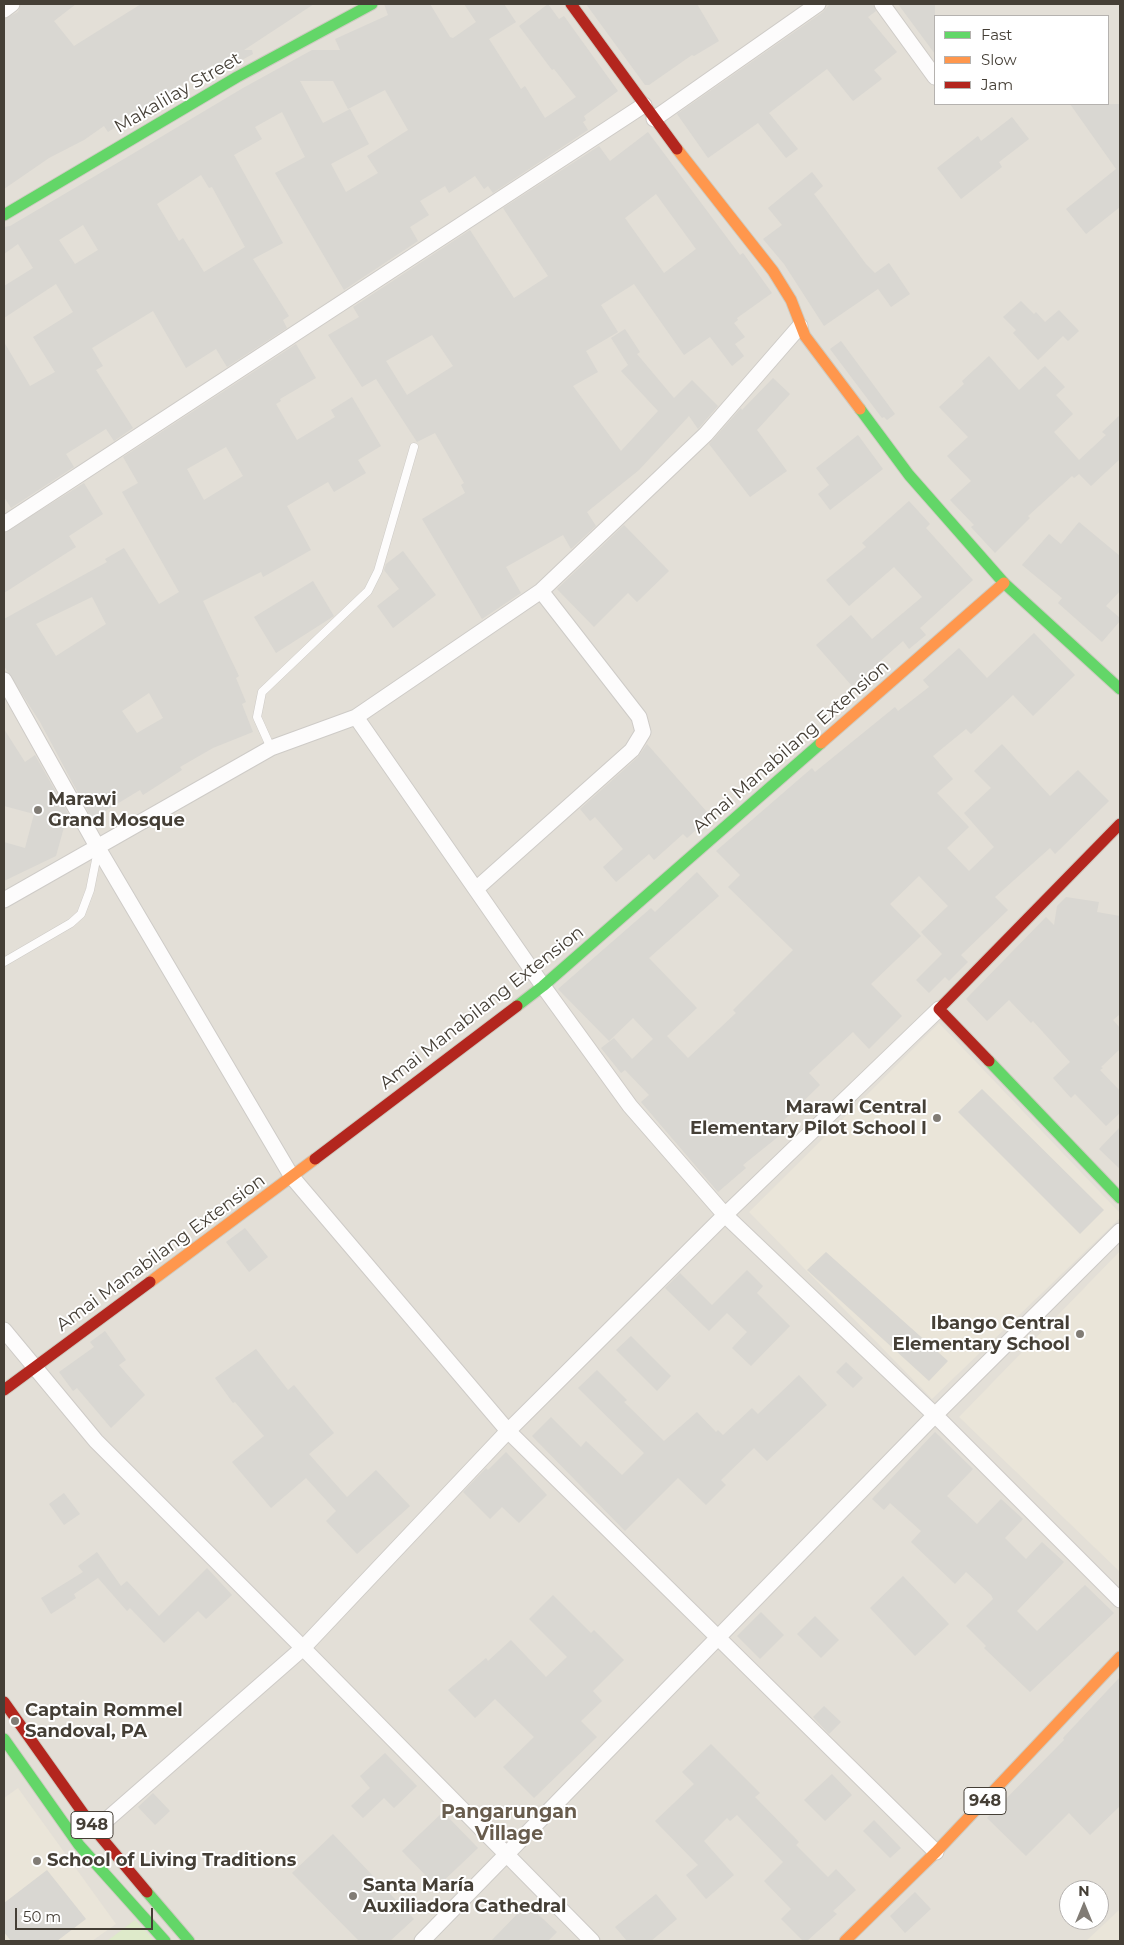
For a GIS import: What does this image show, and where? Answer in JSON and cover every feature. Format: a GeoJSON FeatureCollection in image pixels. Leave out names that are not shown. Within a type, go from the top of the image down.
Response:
{"type":"FeatureCollection","features":[{"type":"Feature","properties":{"kind":"main road","name":"Makalilay Street"},"geometry":{"type":"LineString","coordinates":[[4,215],[237,78],[372,4]]}},
{"type":"Feature","properties":{"kind":"main road"},"geometry":{"type":"LineString","coordinates":[[571,4],[654,119],[773,271],[791,300],[800,326],[827,368],[909,475],[1004,583],[1120,689]]}},
{"type":"Feature","properties":{"kind":"main road","name":"Amai Manabilang Extension"},"geometry":{"type":"LineString","coordinates":[[4,1390],[292,1177],[543,986],[1004,583]]}},
{"type":"Feature","properties":{"kind":"main road"},"geometry":{"type":"LineString","coordinates":[[1120,824],[939,1010],[1120,1198]]}},
{"type":"Feature","properties":{"kind":"main road","name":"948"},"geometry":{"type":"LineString","coordinates":[[845,1941],[936,1852],[1120,1657]]}},
{"type":"Feature","properties":{"kind":"main road","name":"948"},"geometry":{"type":"LineString","coordinates":[[4,1702],[95,1830],[189,1941]]}},
{"type":"Feature","properties":{"kind":"main road","name":"948"},"geometry":{"type":"LineString","coordinates":[[4,1739],[79,1845],[165,1941]]}},
{"type":"Feature","properties":{"kind":"street"},"geometry":{"type":"LineString","coordinates":[[4,10],[12,4]]}},
{"type":"Feature","properties":{"kind":"street"},"geometry":{"type":"LineString","coordinates":[[654,119],[818,4]]}},
{"type":"Feature","properties":{"kind":"street"},"geometry":{"type":"LineString","coordinates":[[882,4],[934,76]]}},
{"type":"Feature","properties":{"kind":"street"},"geometry":{"type":"LineString","coordinates":[[4,524],[644,105]]}},
{"type":"Feature","properties":{"kind":"street"},"geometry":{"type":"LineString","coordinates":[[4,900],[271,748],[356,716],[541,591],[706,434],[800,326]]}},
{"type":"Feature","properties":{"kind":"street"},"geometry":{"type":"LineString","coordinates":[[476,890],[632,750],[643,732],[639,717],[541,591]]}},
{"type":"Feature","properties":{"kind":"street"},"geometry":{"type":"LineString","coordinates":[[4,680],[98,848],[292,1177],[508,1431],[936,1852]]}},
{"type":"Feature","properties":{"kind":"street"},"geometry":{"type":"LineString","coordinates":[[356,716],[543,986],[630,1106],[725,1215],[935,1415],[1120,1600]]}},
{"type":"Feature","properties":{"kind":"street"},"geometry":{"type":"LineString","coordinates":[[95,1830],[303,1648],[508,1431],[725,1215],[939,1010]]}},
{"type":"Feature","properties":{"kind":"street"},"geometry":{"type":"LineString","coordinates":[[422,1941],[935,1415],[1120,1231]]}},
{"type":"Feature","properties":{"kind":"street"},"geometry":{"type":"LineString","coordinates":[[4,1330],[96,1441],[592,1941]]}},
{"type":"Feature","properties":{"kind":"lane"},"geometry":{"type":"LineString","coordinates":[[271,748],[257,716],[262,692],[368,591],[378,571],[414,447]]}},
{"type":"Feature","properties":{"kind":"lane"},"geometry":{"type":"LineString","coordinates":[[4,962],[71,923],[81,914],[90,890],[98,848]]}},
{"type":"Feature","properties":{"kind":"shaded area"},"geometry":{"type":"Polygon","coordinates":[[[4,4],[1120,4],[1120,1941],[4,1941],[4,4]]]}},
{"type":"Feature","properties":{"kind":"shaded area","name":"Marawi Central Elementary Pilot School I"},"geometry":{"type":"Polygon","coordinates":[[[939,1023],[1120,1213],[1120,1218],[932,1399],[749,1212],[939,1023]]]}},
{"type":"Feature","properties":{"kind":"shaded area","name":"Ibango Central Elementary School"},"geometry":{"type":"Polygon","coordinates":[[[1120,1251],[1120,1572],[959,1417],[1120,1251]]]}},
{"type":"Feature","properties":{"kind":"shaded area","name":"School of Living Traditions"},"geometry":{"type":"Polygon","coordinates":[[[18,1788],[116,1924],[92,1941],[4,1941],[4,1798],[18,1788]]]}},
{"type":"Feature","properties":{"kind":"shaded area"},"geometry":{"type":"Polygon","coordinates":[[[1120,1909],[1120,1941],[1086,1941],[1098,1930],[1109,1930],[1109,1919],[1120,1909]]]}},
{"type":"Feature","properties":{"kind":"green space"},"geometry":{"type":"Polygon","coordinates":[[[135,1920],[155,1941],[107,1941],[135,1920]]]}},
{"type":"Feature","properties":{"kind":"building"},"geometry":{"type":"Polygon","coordinates":[[[21,4],[76,4],[54,21],[74,46],[141,4],[314,4],[244,50],[252,50],[253,54],[240,61],[236,54],[215,67],[213,65],[108,132],[104,126],[84,140],[49,158],[4,189],[4,19],[18,12],[21,4]]]}},
{"type":"Feature","properties":{"kind":"building"},"geometry":{"type":"Polygon","coordinates":[[[384,4],[430,4],[450,37],[453,38],[476,22],[464,4],[504,4],[516,22],[489,39],[521,89],[525,86],[545,118],[576,97],[554,69],[552,70],[519,26],[548,4],[559,19],[564,16],[618,91],[584,116],[586,120],[583,122],[588,130],[493,193],[488,186],[484,189],[475,176],[449,193],[445,186],[420,201],[429,215],[410,227],[418,241],[344,290],[275,173],[305,157],[282,112],[255,127],[262,139],[234,155],[283,243],[253,259],[289,316],[283,320],[287,328],[227,367],[216,349],[186,368],[153,311],[92,348],[103,366],[96,370],[133,428],[114,441],[106,429],[66,454],[74,467],[11,508],[4,497],[4,342],[30,386],[55,372],[33,337],[73,312],[56,284],[4,318],[4,286],[33,268],[18,244],[4,254],[4,227],[10,226],[243,88],[312,50],[340,50],[335,39],[388,15],[384,4]],[[300,81],[323,123],[350,109],[369,144],[331,164],[346,192],[378,173],[367,156],[408,130],[385,90],[348,109],[333,81],[300,81]],[[201,175],[157,204],[179,241],[183,238],[204,272],[245,247],[212,187],[209,188],[201,175]],[[83,225],[59,240],[75,264],[98,250],[83,225]]]}},
{"type":"Feature","properties":{"kind":"building"},"geometry":{"type":"Polygon","coordinates":[[[586,4],[697,4],[719,41],[694,56],[692,55],[649,85],[645,85],[586,4]]]}},
{"type":"Feature","properties":{"kind":"building"},"geometry":{"type":"Polygon","coordinates":[[[830,4],[873,4],[876,11],[868,17],[897,52],[874,70],[882,79],[853,101],[827,69],[769,113],[798,149],[786,158],[758,123],[708,158],[677,114],[823,12],[830,4]]]}},
{"type":"Feature","properties":{"kind":"building"},"geometry":{"type":"Polygon","coordinates":[[[898,4],[935,4],[934,53],[898,4]]]}},
{"type":"Feature","properties":{"kind":"building"},"geometry":{"type":"Polygon","coordinates":[[[1120,104],[1120,207],[1086,234],[1066,209],[1116,169],[1071,105],[1120,104]]]}},
{"type":"Feature","properties":{"kind":"building"},"geometry":{"type":"Polygon","coordinates":[[[1012,117],[1029,139],[999,162],[1002,167],[961,199],[937,168],[978,136],[981,141],[1012,117]]]}},
{"type":"Feature","properties":{"kind":"building"},"geometry":{"type":"Polygon","coordinates":[[[648,132],[740,255],[743,253],[772,293],[737,318],[738,320],[734,323],[745,337],[735,344],[744,356],[732,366],[710,337],[684,355],[634,284],[601,305],[618,332],[586,351],[598,372],[573,386],[621,451],[658,411],[621,371],[628,365],[611,338],[625,329],[640,352],[637,354],[674,398],[692,380],[718,406],[698,429],[689,416],[639,470],[587,512],[596,526],[571,549],[563,535],[506,567],[521,593],[482,619],[422,519],[465,493],[461,485],[464,483],[435,433],[417,442],[376,379],[362,387],[328,335],[359,317],[353,307],[470,230],[514,298],[548,276],[503,208],[599,146],[610,161],[648,132]],[[656,194],[625,218],[664,273],[696,249],[656,194]],[[432,335],[386,361],[407,395],[453,366],[432,335]]]}},
{"type":"Feature","properties":{"kind":"building"},"geometry":{"type":"Polygon","coordinates":[[[812,172],[823,186],[814,194],[866,264],[875,273],[889,263],[910,294],[891,307],[878,289],[824,326],[784,264],[763,239],[782,225],[768,208],[812,172]]]}},
{"type":"Feature","properties":{"kind":"building"},"geometry":{"type":"Polygon","coordinates":[[[1021,301],[1034,314],[1036,312],[1045,322],[1059,310],[1079,331],[1068,341],[1063,336],[1038,360],[1013,333],[1016,330],[1003,317],[1021,301]]]}},
{"type":"Feature","properties":{"kind":"building"},"geometry":{"type":"Polygon","coordinates":[[[841,341],[895,414],[887,420],[884,417],[882,418],[830,349],[841,341]]]}},
{"type":"Feature","properties":{"kind":"building"},"geometry":{"type":"Polygon","coordinates":[[[296,344],[316,378],[280,399],[281,401],[276,404],[297,440],[335,417],[331,410],[352,397],[381,446],[358,460],[366,473],[334,492],[328,482],[287,506],[311,550],[263,577],[261,572],[203,601],[239,676],[236,678],[246,702],[242,704],[253,732],[213,748],[180,767],[182,770],[143,795],[140,790],[92,819],[40,722],[4,666],[4,619],[107,562],[105,559],[124,548],[159,604],[179,592],[122,492],[138,483],[123,457],[296,344]],[[226,447],[187,469],[204,500],[243,476],[226,447]],[[92,597],[36,624],[56,656],[106,624],[92,597]],[[149,693],[122,711],[137,733],[163,718],[149,693]]]}},
{"type":"Feature","properties":{"kind":"building"},"geometry":{"type":"Polygon","coordinates":[[[989,356],[1019,390],[1045,366],[1065,387],[1056,395],[1073,414],[1054,432],[1079,460],[1106,435],[1102,432],[1120,415],[1120,459],[1091,486],[1079,474],[1074,478],[1072,476],[1028,516],[1030,518],[995,553],[971,527],[974,525],[950,500],[971,481],[947,456],[968,437],[939,407],[964,384],[962,381],[989,356]]]}},
{"type":"Feature","properties":{"kind":"building"},"geometry":{"type":"Polygon","coordinates":[[[773,378],[790,394],[757,430],[787,471],[750,497],[709,444],[741,408],[742,410],[773,378]]]}},
{"type":"Feature","properties":{"kind":"building"},"geometry":{"type":"Polygon","coordinates":[[[858,435],[883,469],[830,510],[818,494],[829,485],[816,468],[858,435]]]}},
{"type":"Feature","properties":{"kind":"building"},"geometry":{"type":"Polygon","coordinates":[[[84,483],[103,514],[69,536],[76,547],[4,593],[4,533],[84,483]]]}},
{"type":"Feature","properties":{"kind":"building"},"geometry":{"type":"Polygon","coordinates":[[[909,501],[930,524],[926,528],[973,580],[920,628],[926,635],[909,649],[903,641],[852,686],[816,645],[851,615],[872,639],[922,597],[894,567],[849,606],[826,580],[866,547],[862,543],[909,501]]]}},
{"type":"Feature","properties":{"kind":"building"},"geometry":{"type":"Polygon","coordinates":[[[1079,522],[1120,556],[1120,591],[1106,606],[1120,618],[1120,621],[1102,642],[1058,603],[1062,598],[1022,565],[1049,534],[1061,544],[1079,522]]]}},
{"type":"Feature","properties":{"kind":"building"},"geometry":{"type":"Polygon","coordinates":[[[624,525],[669,571],[637,602],[628,593],[594,627],[557,589],[624,525]]]}},
{"type":"Feature","properties":{"kind":"building"},"geometry":{"type":"Polygon","coordinates":[[[403,551],[436,595],[393,628],[377,606],[399,589],[384,570],[386,564],[403,551]]]}},
{"type":"Feature","properties":{"kind":"building"},"geometry":{"type":"Polygon","coordinates":[[[313,581],[334,616],[276,653],[254,617],[313,581]]]}},
{"type":"Feature","properties":{"kind":"building"},"geometry":{"type":"Polygon","coordinates":[[[1034,633],[1075,675],[1033,716],[1013,695],[971,734],[966,729],[933,756],[953,779],[937,793],[969,827],[947,848],[969,871],[994,847],[964,813],[991,788],[974,771],[1002,744],[1050,796],[1078,770],[1109,801],[1055,854],[1050,848],[995,897],[1008,910],[961,955],[968,962],[949,981],[945,977],[929,993],[916,980],[942,954],[921,932],[948,906],[919,876],[890,904],[921,936],[871,984],[902,1016],[869,1049],[853,1032],[809,1073],[820,1085],[783,1121],[789,1128],[743,1165],[746,1168],[718,1192],[641,1102],[649,1095],[625,1070],[621,1073],[601,1048],[614,1038],[632,1059],[653,1039],[633,1018],[609,1041],[558,989],[651,908],[655,912],[697,872],[719,896],[649,958],[697,1008],[667,1036],[688,1058],[736,1013],[733,1010],[793,950],[728,887],[740,875],[716,851],[812,768],[815,772],[895,707],[898,711],[929,687],[923,680],[959,648],[987,678],[1034,633]]]}},
{"type":"Feature","properties":{"kind":"building","name":"Marawi Grand Mosque"},"geometry":{"type":"Polygon","coordinates":[[[4,729],[25,762],[35,755],[68,813],[56,856],[4,881],[4,842],[25,848],[34,814],[4,806],[4,729]]]}},
{"type":"Feature","properties":{"kind":"building"},"geometry":{"type":"Polygon","coordinates":[[[647,744],[714,820],[699,833],[696,830],[687,838],[683,834],[654,860],[649,854],[616,882],[603,867],[623,849],[595,817],[590,821],[580,809],[638,757],[647,744]]]}},
{"type":"Feature","properties":{"kind":"building"},"geometry":{"type":"Polygon","coordinates":[[[1066,897],[1099,902],[1097,912],[1120,916],[1120,1014],[1113,1020],[1120,1028],[1120,1049],[1100,1070],[1120,1091],[1120,1113],[1106,1126],[1075,1094],[1071,1098],[1053,1078],[1070,1062],[1033,1021],[1031,1023],[1009,1000],[987,1021],[966,999],[1046,917],[1054,925],[1057,906],[1066,897]]]}},
{"type":"Feature","properties":{"kind":"building"},"geometry":{"type":"Polygon","coordinates":[[[982,1089],[1104,1210],[1080,1234],[958,1112],[982,1089]]]}},
{"type":"Feature","properties":{"kind":"building"},"geometry":{"type":"Polygon","coordinates":[[[1120,1127],[1120,1169],[1099,1149],[1120,1127]]]}},
{"type":"Feature","properties":{"kind":"building"},"geometry":{"type":"Polygon","coordinates":[[[245,1228],[268,1257],[249,1272],[226,1242],[245,1228]]]}},
{"type":"Feature","properties":{"kind":"building"},"geometry":{"type":"Polygon","coordinates":[[[826,1252],[948,1361],[929,1381],[807,1270],[826,1252]]]}},
{"type":"Feature","properties":{"kind":"building"},"geometry":{"type":"Polygon","coordinates":[[[747,1270],[763,1286],[757,1293],[790,1326],[751,1366],[732,1348],[747,1332],[727,1313],[709,1331],[665,1288],[680,1273],[712,1305],[747,1270]]]}},
{"type":"Feature","properties":{"kind":"building"},"geometry":{"type":"Polygon","coordinates":[[[105,1331],[126,1360],[119,1365],[145,1395],[111,1428],[77,1388],[73,1391],[59,1372],[94,1347],[90,1342],[105,1331]]]}},
{"type":"Feature","properties":{"kind":"building"},"geometry":{"type":"Polygon","coordinates":[[[631,1336],[671,1376],[657,1391],[616,1350],[631,1336]]]}},
{"type":"Feature","properties":{"kind":"building"},"geometry":{"type":"Polygon","coordinates":[[[256,1349],[288,1390],[294,1385],[334,1433],[309,1454],[347,1497],[376,1470],[410,1506],[357,1554],[326,1521],[336,1511],[306,1478],[271,1508],[232,1462],[264,1436],[235,1402],[233,1403],[215,1378],[256,1349]]]}},
{"type":"Feature","properties":{"kind":"building"},"geometry":{"type":"Polygon","coordinates":[[[846,1362],[863,1378],[853,1388],[836,1372],[846,1362]]]}},
{"type":"Feature","properties":{"kind":"building"},"geometry":{"type":"Polygon","coordinates":[[[597,1370],[627,1400],[624,1402],[664,1441],[697,1412],[716,1432],[718,1430],[723,1435],[752,1408],[758,1414],[799,1375],[827,1405],[767,1461],[754,1448],[721,1480],[726,1485],[706,1505],[678,1478],[625,1531],[532,1436],[551,1417],[581,1447],[586,1441],[622,1475],[644,1453],[578,1388],[597,1370]]]}},
{"type":"Feature","properties":{"kind":"building"},"geometry":{"type":"Polygon","coordinates":[[[935,1432],[973,1469],[947,1496],[977,1524],[1001,1499],[1023,1519],[1005,1538],[1026,1559],[1042,1542],[1064,1562],[1017,1611],[1037,1631],[1085,1585],[1114,1613],[1030,1692],[984,1648],[986,1646],[966,1626],[993,1599],[991,1595],[966,1572],[955,1584],[911,1542],[921,1531],[890,1503],[884,1510],[872,1499],[935,1432]]]}},
{"type":"Feature","properties":{"kind":"building"},"geometry":{"type":"Polygon","coordinates":[[[506,1452],[547,1495],[519,1523],[502,1507],[490,1519],[463,1492],[486,1468],[488,1470],[506,1452]]]}},
{"type":"Feature","properties":{"kind":"building"},"geometry":{"type":"Polygon","coordinates":[[[64,1493],[80,1514],[64,1525],[49,1504],[64,1493]]]}},
{"type":"Feature","properties":{"kind":"building"},"geometry":{"type":"Polygon","coordinates":[[[97,1552],[121,1586],[127,1581],[159,1616],[207,1568],[232,1595],[206,1619],[198,1611],[164,1643],[130,1608],[127,1611],[98,1578],[74,1594],[76,1598],[51,1614],[41,1598],[83,1572],[78,1566],[97,1552]]]}},
{"type":"Feature","properties":{"kind":"building"},"geometry":{"type":"Polygon","coordinates":[[[903,1576],[949,1624],[915,1656],[870,1608],[903,1576]]]}},
{"type":"Feature","properties":{"kind":"building"},"geometry":{"type":"Polygon","coordinates":[[[553,1595],[591,1633],[594,1630],[624,1660],[593,1691],[602,1701],[581,1721],[597,1737],[534,1798],[503,1767],[534,1737],[495,1699],[475,1718],[448,1690],[486,1658],[488,1661],[511,1640],[546,1677],[567,1657],[529,1619],[553,1595]]]}},
{"type":"Feature","properties":{"kind":"building"},"geometry":{"type":"Polygon","coordinates":[[[761,1612],[784,1635],[760,1659],[737,1636],[761,1612]]]}},
{"type":"Feature","properties":{"kind":"building"},"geometry":{"type":"Polygon","coordinates":[[[815,1616],[839,1640],[821,1658],[797,1634],[815,1616]]]}},
{"type":"Feature","properties":{"kind":"building"},"geometry":{"type":"Polygon","coordinates":[[[1120,1677],[1120,1806],[1090,1835],[1069,1813],[1026,1856],[987,1818],[1064,1740],[1063,1738],[1120,1677]]]}},
{"type":"Feature","properties":{"kind":"building"},"geometry":{"type":"Polygon","coordinates":[[[824,1706],[841,1722],[829,1734],[813,1717],[824,1706]]]}},
{"type":"Feature","properties":{"kind":"building"},"geometry":{"type":"Polygon","coordinates":[[[711,1744],[760,1793],[755,1797],[799,1842],[796,1845],[828,1877],[836,1869],[856,1890],[833,1911],[837,1914],[807,1941],[803,1941],[781,1919],[791,1909],[764,1881],[783,1862],[737,1815],[730,1821],[727,1818],[704,1841],[734,1875],[706,1899],[686,1875],[698,1865],[655,1821],[694,1784],[682,1772],[711,1744]]]}},
{"type":"Feature","properties":{"kind":"building"},"geometry":{"type":"Polygon","coordinates":[[[385,1753],[417,1786],[394,1808],[384,1798],[363,1818],[351,1806],[370,1788],[360,1776],[385,1753]]]}},
{"type":"Feature","properties":{"kind":"building"},"geometry":{"type":"Polygon","coordinates":[[[832,1774],[852,1795],[825,1821],[804,1800],[832,1774]]]}},
{"type":"Feature","properties":{"kind":"building"},"geometry":{"type":"Polygon","coordinates":[[[153,1793],[170,1811],[155,1825],[138,1807],[153,1793]]]}},
{"type":"Feature","properties":{"kind":"building"},"geometry":{"type":"Polygon","coordinates":[[[443,1812],[478,1848],[437,1887],[402,1851],[443,1812]]]}},
{"type":"Feature","properties":{"kind":"building"},"geometry":{"type":"Polygon","coordinates":[[[874,1820],[901,1848],[890,1858],[863,1831],[874,1820]]]}},
{"type":"Feature","properties":{"kind":"building","name":"Santa María Auxiliadora Cathedral"},"geometry":{"type":"Polygon","coordinates":[[[333,1834],[414,1919],[390,1941],[359,1941],[292,1873],[333,1834]]]}},
{"type":"Feature","properties":{"kind":"building"},"geometry":{"type":"Polygon","coordinates":[[[47,1870],[86,1919],[57,1941],[11,1941],[4,1932],[4,1903],[47,1870]]]}},
{"type":"Feature","properties":{"kind":"building"},"geometry":{"type":"Polygon","coordinates":[[[915,1892],[931,1909],[905,1933],[890,1916],[915,1892]]]}},
{"type":"Feature","properties":{"kind":"building"},"geometry":{"type":"Polygon","coordinates":[[[656,1894],[677,1919],[651,1941],[627,1941],[615,1927],[656,1894]]]}},
{"type":"Feature","properties":{"kind":"building"},"geometry":{"type":"Polygon","coordinates":[[[527,1904],[557,1932],[548,1941],[491,1941],[527,1904]]]}},
{"type":"Feature","properties":{"kind":"traffic: fast"},"geometry":{"type":"LineString","coordinates":[[4,215],[237,77],[372,4]]}},
{"type":"Feature","properties":{"kind":"traffic: fast"},"geometry":{"type":"LineString","coordinates":[[860,409],[909,475],[1004,583],[1120,689]]}},
{"type":"Feature","properties":{"kind":"traffic: fast"},"geometry":{"type":"LineString","coordinates":[[517,1006],[543,986],[821,743]]}},
{"type":"Feature","properties":{"kind":"traffic: fast"},"geometry":{"type":"LineString","coordinates":[[989,1061],[1120,1198]]}},
{"type":"Feature","properties":{"kind":"traffic: fast"},"geometry":{"type":"LineString","coordinates":[[4,1739],[79,1845],[165,1941]]}},
{"type":"Feature","properties":{"kind":"traffic: fast"},"geometry":{"type":"LineString","coordinates":[[147,1892],[189,1941]]}},
{"type":"Feature","properties":{"kind":"traffic: slow"},"geometry":{"type":"LineString","coordinates":[[677,149],[773,271],[791,300],[805,336],[860,409]]}},
{"type":"Feature","properties":{"kind":"traffic: slow"},"geometry":{"type":"LineString","coordinates":[[821,743],[1004,583]]}},
{"type":"Feature","properties":{"kind":"traffic: slow"},"geometry":{"type":"LineString","coordinates":[[150,1282],[315,1159]]}},
{"type":"Feature","properties":{"kind":"traffic: slow"},"geometry":{"type":"LineString","coordinates":[[845,1941],[936,1852],[1120,1657]]}},
{"type":"Feature","properties":{"kind":"traffic: jam"},"geometry":{"type":"LineString","coordinates":[[571,4],[677,149]]}},
{"type":"Feature","properties":{"kind":"traffic: jam"},"geometry":{"type":"LineString","coordinates":[[989,1061],[939,1009],[1120,824]]}},
{"type":"Feature","properties":{"kind":"traffic: jam"},"geometry":{"type":"LineString","coordinates":[[315,1159],[517,1006]]}},
{"type":"Feature","properties":{"kind":"traffic: jam"},"geometry":{"type":"LineString","coordinates":[[4,1390],[150,1282]]}},
{"type":"Feature","properties":{"kind":"traffic: jam"},"geometry":{"type":"LineString","coordinates":[[4,1702],[95,1830],[147,1892]]}},
{"type":"Feature","properties":{"kind":"place","name":"Marawi Grand Mosque"},"geometry":{"type":"Point","coordinates":[38,810]}},
{"type":"Feature","properties":{"kind":"place","name":"Marawi Central Elementary Pilot School I"},"geometry":{"type":"Point","coordinates":[937,1118]}},
{"type":"Feature","properties":{"kind":"place","name":"Ibango Central Elementary School"},"geometry":{"type":"Point","coordinates":[1080,1334]}},
{"type":"Feature","properties":{"kind":"place","name":"Captain Rommel Sandoval, PA"},"geometry":{"type":"Point","coordinates":[15,1721]}},
{"type":"Feature","properties":{"kind":"place","name":"School of Living Traditions"},"geometry":{"type":"Point","coordinates":[37,1861]}},
{"type":"Feature","properties":{"kind":"place","name":"Santa María Auxiliadora Cathedral"},"geometry":{"type":"Point","coordinates":[353,1896]}},
{"type":"Feature","properties":{"kind":"district","name":"Pangarungan Village"},"geometry":{"type":"Point","coordinates":[509,1823]}}]}
